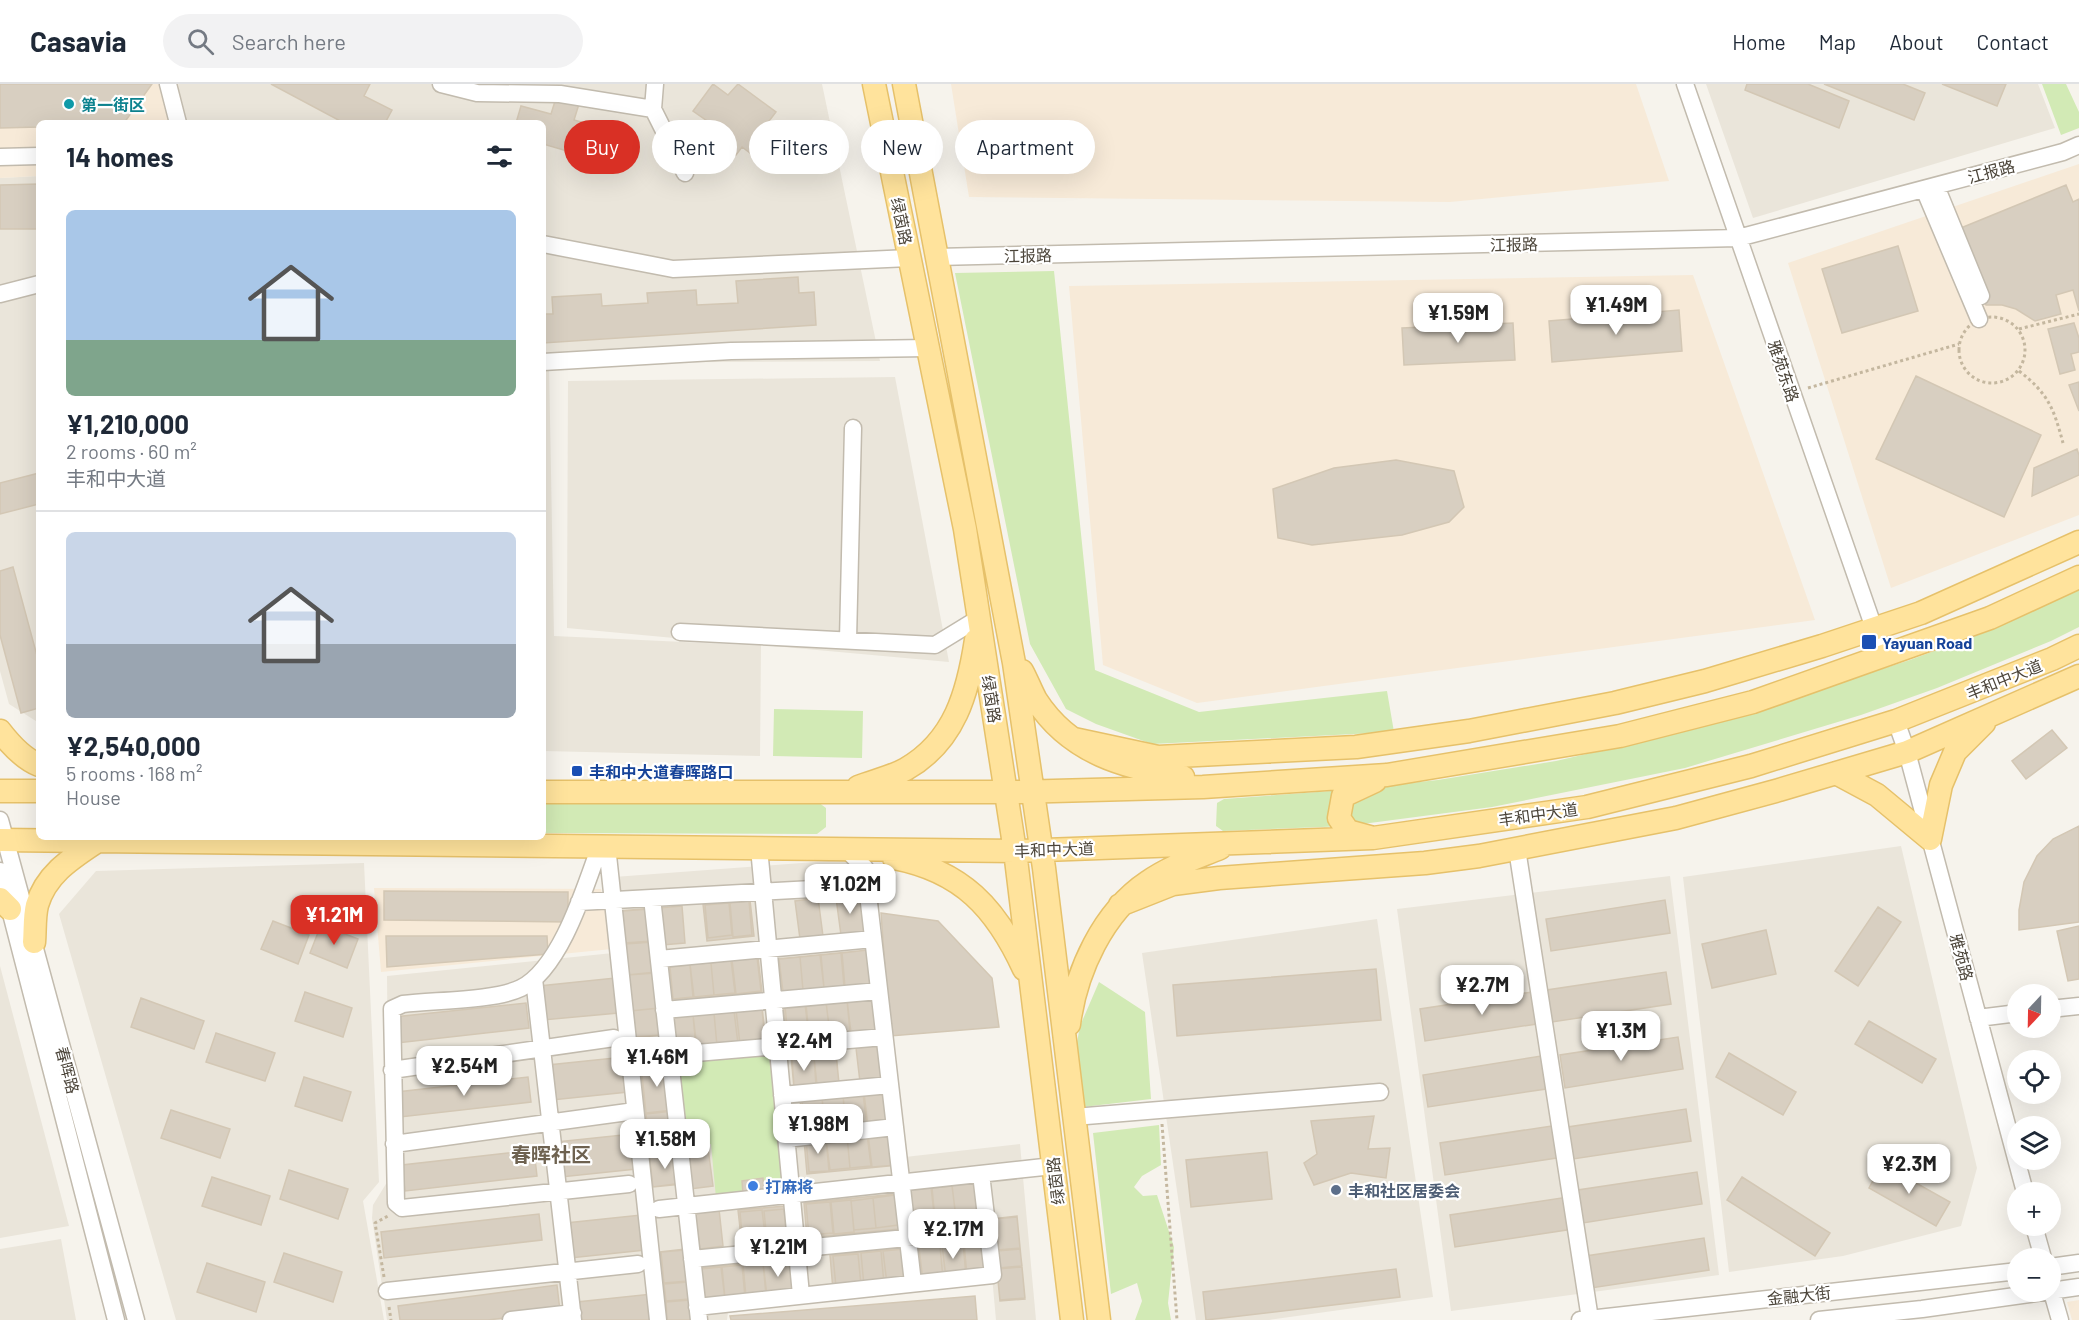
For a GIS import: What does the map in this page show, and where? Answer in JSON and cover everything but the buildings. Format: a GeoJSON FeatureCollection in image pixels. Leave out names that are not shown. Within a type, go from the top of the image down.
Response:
{"type":"FeatureCollection","features":[{"type":"Feature","properties":{"kind":"main road","name":"绿茵路"},"geometry":{"type":"LineString","coordinates":[[874,84],[965,530],[1015,850],[1072,1320]]}},
{"type":"Feature","properties":{"kind":"main road","name":"绿茵路"},"geometry":{"type":"LineString","coordinates":[[904,84],[1011,649],[1041,850],[1099,1320]]}},
{"type":"Feature","properties":{"kind":"main road"},"geometry":{"type":"LineString","coordinates":[[1074,739],[1158,757],[1367,745],[1469,731],[1615,704],[1705,681],[1921,613],[2079,542]]}},
{"type":"Feature","properties":{"kind":"main road"},"geometry":{"type":"LineString","coordinates":[[546,792],[1033,792],[1229,785],[1387,775],[1620,736],[1753,702],[1990,618],[2079,577]]}},
{"type":"Feature","properties":{"kind":"main road"},"geometry":{"type":"LineString","coordinates":[[844,792],[905,770],[933,749],[955,719],[970,679],[979,618]]}},
{"type":"Feature","properties":{"kind":"main road","name":"丰和中大道"},"geometry":{"type":"LineString","coordinates":[[72,840],[1041,850],[1373,838],[1587,807],[1751,766],[1896,721],[2052,660],[2079,646]]}},
{"type":"Feature","properties":{"kind":"main road"},"geometry":{"type":"LineString","coordinates":[[1011,649],[1036,700],[1056,725],[1092,752],[1141,770],[1229,785]]}},
{"type":"Feature","properties":{"kind":"main road"},"geometry":{"type":"LineString","coordinates":[[1120,906],[1173,884],[1184,882],[1425,863],[1517,849],[1676,818],[1906,752],[2079,676]]}},
{"type":"Feature","properties":{"kind":"main road"},"geometry":{"type":"LineString","coordinates":[[1836,773],[1877,795],[1930,839],[1941,785],[1955,752],[1994,714]]}},
{"type":"Feature","properties":{"kind":"main road"},"geometry":{"type":"LineString","coordinates":[[0,731],[8,741],[36,764]]}},
{"type":"Feature","properties":{"kind":"main road"},"geometry":{"type":"LineString","coordinates":[[1373,838],[1348,831],[1339,818],[1343,796],[1387,775]]}},
{"type":"Feature","properties":{"kind":"main road"},"geometry":{"type":"LineString","coordinates":[[0,791],[36,791]]}},
{"type":"Feature","properties":{"kind":"main road","name":"丰和中大道"},"geometry":{"type":"LineString","coordinates":[[2,834],[36,837]]}},
{"type":"Feature","properties":{"kind":"main road"},"geometry":{"type":"LineString","coordinates":[[34,942],[37,905],[47,883],[62,865],[96,842]]}},
{"type":"Feature","properties":{"kind":"main road"},"geometry":{"type":"LineString","coordinates":[[1066,1046],[1071,1005],[1082,974],[1097,941],[1120,906],[1149,881],[1231,843]]}},
{"type":"Feature","properties":{"kind":"main road"},"geometry":{"type":"LineString","coordinates":[[846,849],[915,862],[953,878],[977,896],[997,919],[1014,947],[1032,987]]}},
{"type":"Feature","properties":{"kind":"main road"},"geometry":{"type":"LineString","coordinates":[[1096,1292],[1114,1320]]}},
{"type":"Feature","properties":{"kind":"street"},"geometry":{"type":"LineString","coordinates":[[168,84],[177,120]]}},
{"type":"Feature","properties":{"kind":"street"},"geometry":{"type":"LineString","coordinates":[[441,84],[477,93],[560,94],[653,109]]}},
{"type":"Feature","properties":{"kind":"street"},"geometry":{"type":"LineString","coordinates":[[655,84],[653,109],[659,120]]}},
{"type":"Feature","properties":{"kind":"street","name":"雅苑东路"},"geometry":{"type":"LineString","coordinates":[[1685,84],[1884,657]]}},
{"type":"Feature","properties":{"kind":"street","name":"江报路"},"geometry":{"type":"LineString","coordinates":[[937,257],[1738,238],[2063,152],[2079,145]]}},
{"type":"Feature","properties":{"kind":"street"},"geometry":{"type":"LineString","coordinates":[[0,156],[36,156]]}},
{"type":"Feature","properties":{"kind":"street"},"geometry":{"type":"LineString","coordinates":[[1930,188],[1984,317]]}},
{"type":"Feature","properties":{"kind":"street"},"geometry":{"type":"LineString","coordinates":[[546,245],[673,269],[909,258]]}},
{"type":"Feature","properties":{"kind":"street"},"geometry":{"type":"LineString","coordinates":[[0,294],[36,285]]}},
{"type":"Feature","properties":{"kind":"street"},"geometry":{"type":"LineString","coordinates":[[546,362],[731,351],[928,348]]}},
{"type":"Feature","properties":{"kind":"street"},"geometry":{"type":"LineString","coordinates":[[848,640],[853,428]]}},
{"type":"Feature","properties":{"kind":"street"},"geometry":{"type":"LineString","coordinates":[[680,632],[935,645],[979,618]]}},
{"type":"Feature","properties":{"kind":"street","name":"雅苑路"},"geometry":{"type":"LineString","coordinates":[[1896,721],[2022,1182]]}},
{"type":"Feature","properties":{"kind":"street","name":"春晖路"},"geometry":{"type":"LineString","coordinates":[[2,834],[34,942],[136,1320]]}},
{"type":"Feature","properties":{"kind":"street"},"geometry":{"type":"LineString","coordinates":[[603,846],[612,900],[658,1320]]}},
{"type":"Feature","properties":{"kind":"street"},"geometry":{"type":"LineString","coordinates":[[603,846],[549,963],[534,979],[521,988],[496,995],[416,1002],[392,1009],[396,1203],[402,1208],[629,1184]]}},
{"type":"Feature","properties":{"kind":"street"},"geometry":{"type":"LineString","coordinates":[[759,848],[801,1295]]}},
{"type":"Feature","properties":{"kind":"street"},"geometry":{"type":"LineString","coordinates":[[846,849],[865,868],[913,1283]]}},
{"type":"Feature","properties":{"kind":"street"},"geometry":{"type":"LineString","coordinates":[[1517,849],[1585,1319]]}},
{"type":"Feature","properties":{"kind":"street","name":"春晖路"},"geometry":{"type":"LineString","coordinates":[[0,871],[5,904],[116,1320]]}},
{"type":"Feature","properties":{"kind":"street"},"geometry":{"type":"LineString","coordinates":[[579,902],[867,886]]}},
{"type":"Feature","properties":{"kind":"street"},"geometry":{"type":"LineString","coordinates":[[652,898],[698,1313],[801,1295],[993,1275],[981,1174]]}},
{"type":"Feature","properties":{"kind":"street"},"geometry":{"type":"LineString","coordinates":[[659,959],[873,939]]}},
{"type":"Feature","properties":{"kind":"street"},"geometry":{"type":"LineString","coordinates":[[511,1320],[573,1316],[534,979]]}},
{"type":"Feature","properties":{"kind":"street"},"geometry":{"type":"LineString","coordinates":[[664,1010],[879,991]]}},
{"type":"Feature","properties":{"kind":"street"},"geometry":{"type":"LineString","coordinates":[[2061,1008],[2079,1006]]}},
{"type":"Feature","properties":{"kind":"street"},"geometry":{"type":"LineString","coordinates":[[1978,1018],[2007,1014]]}},
{"type":"Feature","properties":{"kind":"street"},"geometry":{"type":"LineString","coordinates":[[649,1057],[884,1037]]}},
{"type":"Feature","properties":{"kind":"street"},"geometry":{"type":"LineString","coordinates":[[392,1070],[614,1038]]}},
{"type":"Feature","properties":{"kind":"street"},"geometry":{"type":"LineString","coordinates":[[782,1095],[890,1085]]}},
{"type":"Feature","properties":{"kind":"street"},"geometry":{"type":"LineString","coordinates":[[1074,1117],[1380,1092]]}},
{"type":"Feature","properties":{"kind":"street"},"geometry":{"type":"LineString","coordinates":[[394,1144],[635,1111]]}},
{"type":"Feature","properties":{"kind":"street"},"geometry":{"type":"LineString","coordinates":[[786,1139],[895,1127]]}},
{"type":"Feature","properties":{"kind":"street"},"geometry":{"type":"LineString","coordinates":[[659,1209],[1053,1166]]}},
{"type":"Feature","properties":{"kind":"street"},"geometry":{"type":"LineString","coordinates":[[692,1259],[988,1230]]}},
{"type":"Feature","properties":{"kind":"street"},"geometry":{"type":"LineString","coordinates":[[2061,1265],[2079,1263]]}},
{"type":"Feature","properties":{"kind":"street"},"geometry":{"type":"LineString","coordinates":[[387,1291],[638,1264]]}},
{"type":"Feature","properties":{"kind":"street","name":"金融大街"},"geometry":{"type":"LineString","coordinates":[[1585,1319],[2007,1272]]}},
{"type":"Feature","properties":{"kind":"street","name":"金融大街"},"geometry":{"type":"LineString","coordinates":[[2061,1288],[2079,1287]]}},
{"type":"Feature","properties":{"kind":"street","name":"金融大街"},"geometry":{"type":"LineString","coordinates":[[1819,1320],[1922,1309],[2007,1295]]}},
{"type":"Feature","properties":{"kind":"street"},"geometry":{"type":"LineString","coordinates":[[2055,1302],[2060,1320]]}},
{"type":"Feature","properties":{"kind":"path"},"geometry":{"type":"LineString","coordinates":[[2019,329],[2079,314]]}},
{"type":"Feature","properties":{"kind":"path"},"geometry":{"type":"LineString","coordinates":[[1984,317],[2001,317],[2019,329],[2026,350],[2019,371],[2000,382],[1989,383],[1969,374],[1959,355],[1959,344],[1969,325],[1984,317]]}},
{"type":"Feature","properties":{"kind":"path"},"geometry":{"type":"LineString","coordinates":[[1792,393],[1959,344]]}},
{"type":"Feature","properties":{"kind":"path"},"geometry":{"type":"LineString","coordinates":[[2019,371],[2046,396],[2056,414],[2063,443]]}},
{"type":"Feature","properties":{"kind":"path"},"geometry":{"type":"LineString","coordinates":[[1161,1110],[1178,1320]]}},
{"type":"Feature","properties":{"kind":"path"},"geometry":{"type":"LineString","coordinates":[[391,1320],[375,1223],[402,1208]]}},
{"type":"Feature","properties":{"kind":"shaded area","name":"第一街区"},"geometry":{"type":"Polygon","coordinates":[[[0,84],[178,84],[184,120],[36,120],[36,176],[0,178],[0,84]]]}},
{"type":"Feature","properties":{"kind":"shaded area"},"geometry":{"type":"Polygon","coordinates":[[[178,84],[822,84],[830,120],[749,120],[749,174],[841,174],[880,361],[549,363],[554,636],[749,645],[567,628],[568,381],[895,377],[949,662],[761,645],[760,756],[546,751],[546,120],[184,120],[178,84]]]}},
{"type":"Feature","properties":{"kind":"shaded area"},"geometry":{"type":"Polygon","coordinates":[[[951,84],[1636,84],[1669,181],[1450,202],[969,197],[965,174],[1095,174],[1095,120],[957,120],[951,84]]]}},
{"type":"Feature","properties":{"kind":"shaded area"},"geometry":{"type":"Polygon","coordinates":[[[1706,84],[2038,84],[2055,128],[1753,218],[1706,84]]]}},
{"type":"Feature","properties":{"kind":"shaded area"},"geometry":{"type":"Polygon","coordinates":[[[2079,164],[2079,515],[1891,588],[1788,263],[2079,164]]]}},
{"type":"Feature","properties":{"kind":"shaded area"},"geometry":{"type":"Polygon","coordinates":[[[36,176],[36,721],[9,704],[0,671],[0,178],[36,176]]]}},
{"type":"Feature","properties":{"kind":"shaded area"},"geometry":{"type":"Polygon","coordinates":[[[1693,275],[1815,620],[1197,703],[1103,665],[1069,286],[1693,275]]]}},
{"type":"Feature","properties":{"kind":"shaded area"},"geometry":{"type":"Polygon","coordinates":[[[1901,846],[1977,1168],[1961,1226],[1843,1256],[1729,1272],[1683,877],[1901,846]]]}},
{"type":"Feature","properties":{"kind":"shaded area"},"geometry":{"type":"Polygon","coordinates":[[[867,858],[905,1157],[1020,1144],[1036,1320],[996,1320],[992,1276],[728,1312],[727,1320],[665,1320],[614,877],[867,858]]]}},
{"type":"Feature","properties":{"kind":"shaded area"},"geometry":{"type":"Polygon","coordinates":[[[364,863],[379,1182],[363,1201],[384,1320],[176,1320],[59,914],[96,871],[364,863]]]}},
{"type":"Feature","properties":{"kind":"shaded area"},"geometry":{"type":"Polygon","coordinates":[[[1670,876],[1719,1275],[1451,1311],[1397,909],[1670,876]]]}},
{"type":"Feature","properties":{"kind":"shaded area"},"geometry":{"type":"Polygon","coordinates":[[[374,888],[601,889],[612,949],[381,972],[374,888]]]}},
{"type":"Feature","properties":{"kind":"shaded area"},"geometry":{"type":"Polygon","coordinates":[[[1377,919],[1433,1297],[1269,1320],[1196,1320],[1142,953],[1377,919]]]}},
{"type":"Feature","properties":{"kind":"shaded area"},"geometry":{"type":"Polygon","coordinates":[[[613,953],[655,1320],[387,1320],[372,1218],[373,1205],[389,1179],[387,976],[613,953]]]}},
{"type":"Feature","properties":{"kind":"shaded area"},"geometry":{"type":"Polygon","coordinates":[[[0,966],[69,1226],[0,1238],[0,966]]]}},
{"type":"Feature","properties":{"kind":"shaded area"},"geometry":{"type":"Polygon","coordinates":[[[61,1239],[76,1320],[0,1320],[0,1249],[61,1239]]]}},
{"type":"Feature","properties":{"kind":"shaded area"},"geometry":{"type":"Polygon","coordinates":[[[2079,1300],[2079,1320],[2072,1320],[2067,1302],[2079,1300]]]}},
{"type":"Feature","properties":{"kind":"green space"},"geometry":{"type":"Polygon","coordinates":[[[2042,84],[2066,84],[2079,112],[2079,128],[2061,135],[2042,84]]]}},
{"type":"Feature","properties":{"kind":"green space"},"geometry":{"type":"Polygon","coordinates":[[[1054,271],[1095,670],[1199,712],[1387,691],[1394,732],[1152,744],[1096,724],[1066,709],[1030,644],[955,273],[1054,271]]]}},
{"type":"Feature","properties":{"kind":"green space"},"geometry":{"type":"Polygon","coordinates":[[[2079,589],[2079,627],[2051,641],[1937,688],[1861,715],[1685,768],[1492,807],[1347,826],[1223,831],[1216,826],[1217,803],[1224,799],[1438,780],[1556,761],[1695,729],[1910,660],[1988,631],[2079,589]]]}},
{"type":"Feature","properties":{"kind":"green space"},"geometry":{"type":"Polygon","coordinates":[[[774,709],[863,711],[862,758],[773,756],[774,709]]]}},
{"type":"Feature","properties":{"kind":"green space"},"geometry":{"type":"Polygon","coordinates":[[[546,801],[818,802],[826,808],[826,827],[817,834],[546,833],[546,801]]]}},
{"type":"Feature","properties":{"kind":"green space"},"geometry":{"type":"Polygon","coordinates":[[[1099,982],[1145,1012],[1151,1099],[1083,1107],[1076,1048],[1080,1026],[1099,982]]]}},
{"type":"Feature","properties":{"kind":"green space"},"geometry":{"type":"Polygon","coordinates":[[[774,1050],[788,1192],[716,1198],[711,1144],[683,1147],[675,1059],[774,1050]]]}},
{"type":"Feature","properties":{"kind":"green space"},"geometry":{"type":"Polygon","coordinates":[[[1159,1125],[1161,1165],[1142,1176],[1134,1187],[1143,1196],[1157,1195],[1174,1247],[1168,1303],[1171,1320],[1135,1320],[1142,1301],[1137,1283],[1111,1294],[1093,1133],[1159,1125]]]}},
{"type":"Feature","properties":{"kind":"place","name":"第一街区"},"geometry":{"type":"Point","coordinates":[69,104]}},
{"type":"Feature","properties":{"kind":"place","name":"Yayuan Road"},"geometry":{"type":"Point","coordinates":[1869,642]}},
{"type":"Feature","properties":{"kind":"place","name":"丰和中大道春晖路口"},"geometry":{"type":"Point","coordinates":[577,771]}},
{"type":"Feature","properties":{"kind":"place","name":"打麻将"},"geometry":{"type":"Point","coordinates":[753,1186]}},
{"type":"Feature","properties":{"kind":"place","name":"丰和社区居委会"},"geometry":{"type":"Point","coordinates":[1336,1190]}},
{"type":"Feature","properties":{"kind":"district","name":"春晖社区"},"geometry":{"type":"Point","coordinates":[551,1154]}}]}
